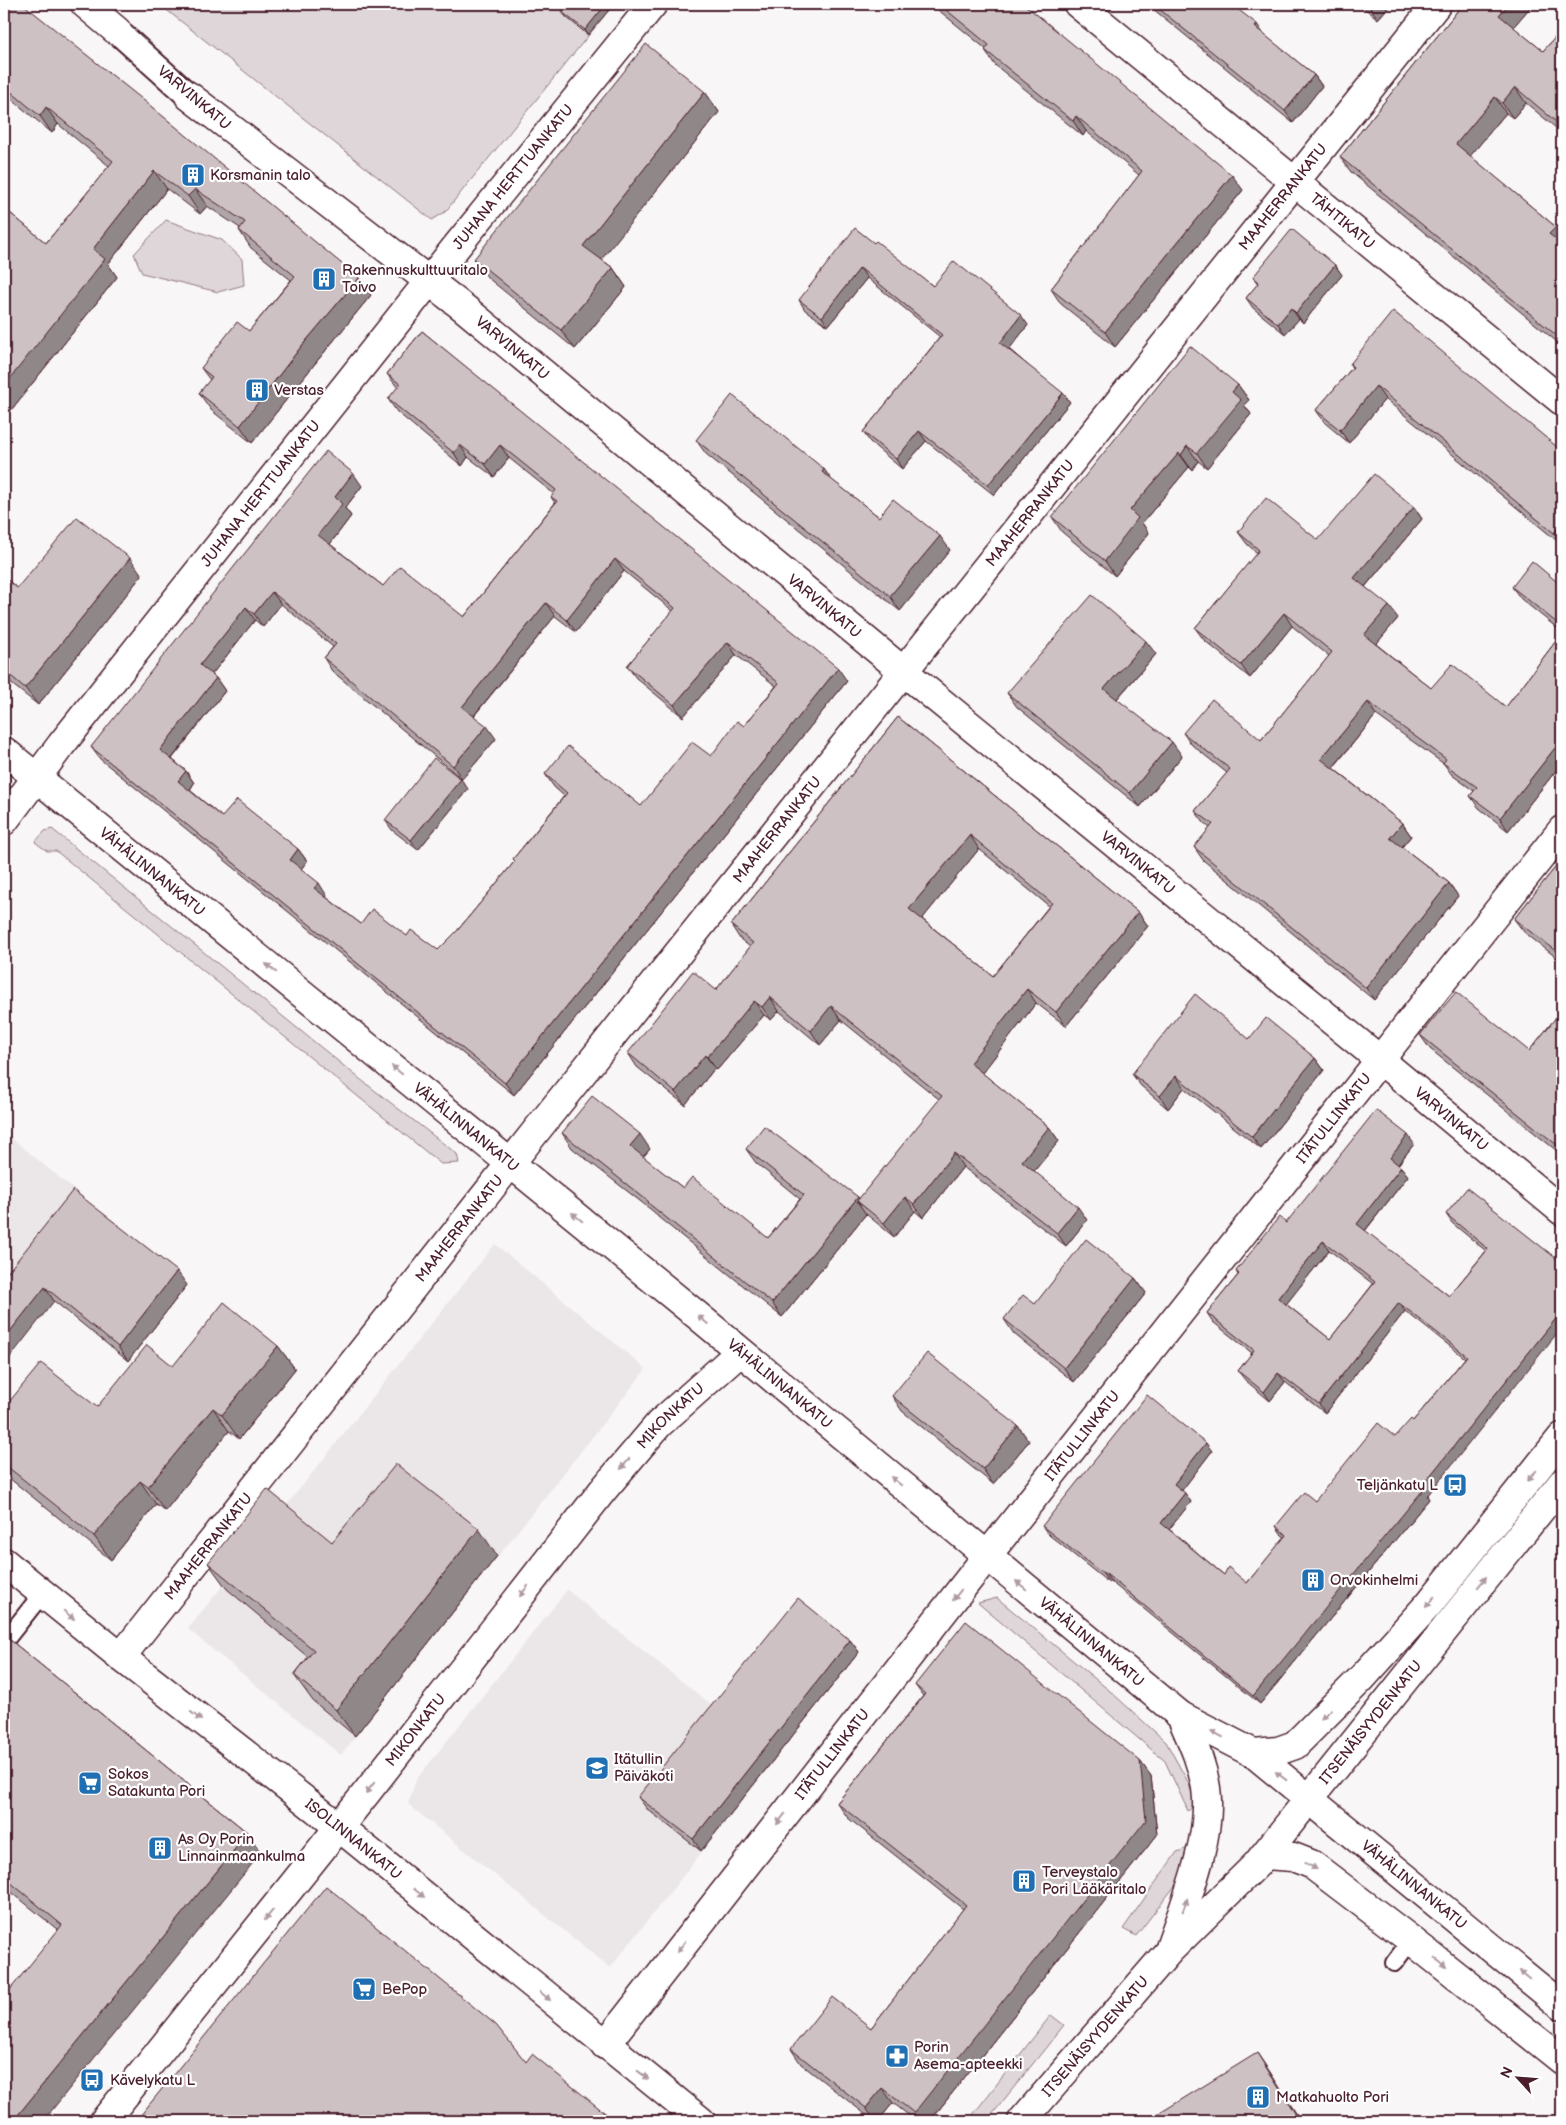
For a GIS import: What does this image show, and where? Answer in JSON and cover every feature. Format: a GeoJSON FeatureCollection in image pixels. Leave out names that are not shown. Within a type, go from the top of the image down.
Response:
{"type":"FeatureCollection","features":[{"type":"Feature","properties":{"kind":"street","name":"VARVINKATU"},"geometry":{"type":"LineString","coordinates":[[85,4],[189,96],[430,281],[1562,1211]]}},
{"type":"Feature","properties":{"kind":"street","name":"JUHANA HERTTUANKATU"},"geometry":{"type":"LineString","coordinates":[[4,822],[430,281],[653,4]]}},
{"type":"Feature","properties":{"kind":"street","name":"TÄHTIKATU"},"geometry":{"type":"LineString","coordinates":[[1078,4],[1562,401]]}},
{"type":"Feature","properties":{"kind":"street","name":"MAAHERRANKATU"},"geometry":{"type":"LineString","coordinates":[[120,1657],[511,1163],[1437,4]]}},
{"type":"Feature","properties":{"kind":"street","name":"VÄHÄLINNANKATU"},"geometry":{"type":"LineString","coordinates":[[4,751],[511,1163],[1181,1716],[1265,1752],[1310,1798],[1562,2006]]}},
{"type":"Feature","properties":{"kind":"street","name":"ITÄTULLINKATU"},"geometry":{"type":"LineString","coordinates":[[605,2045],[987,1556],[1562,830]]}},
{"type":"Feature","properties":{"kind":"street","name":"MIKONKATU"},"geometry":{"type":"LineString","coordinates":[[104,2121],[339,1827],[603,1490],[659,1424],[740,1352]]}},
{"type":"Feature","properties":{"kind":"street","name":"ITSENÄISYYDENKATU"},"geometry":{"type":"LineString","coordinates":[[1265,1752],[1294,1745],[1373,1666],[1428,1605],[1562,1438]]}},
{"type":"Feature","properties":{"kind":"street","name":"ITSENÄISYYDENKATU"},"geometry":{"type":"LineString","coordinates":[[1022,2121],[1169,1951],[1265,1855],[1562,1483]]}},
{"type":"Feature","properties":{"kind":"street","name":"ISOLINNANKATU"},"geometry":{"type":"LineString","coordinates":[[4,1562],[120,1657],[339,1827],[605,2045],[701,2121]]}},
{"type":"Feature","properties":{"kind":"street","name":"ITSENÄISYYDENKATU"},"geometry":{"type":"LineString","coordinates":[[1169,1951],[1193,1882],[1205,1831],[1206,1790],[1198,1754],[1181,1716]]}},
{"type":"Feature","properties":{"kind":"street"},"geometry":{"type":"LineString","coordinates":[[1265,1855],[1293,1857],[1311,1864],[1411,1940],[1562,2060]]}},
{"type":"Feature","properties":{"kind":"lane"},"geometry":{"type":"LineString","coordinates":[[4,1642],[42,1594]]}},
{"type":"Feature","properties":{"kind":"lane"},"geometry":{"type":"LineString","coordinates":[[1394,1963],[1411,1940]]}},
{"type":"Feature","properties":{"kind":"shaded area"},"geometry":{"type":"Polygon","coordinates":[[[159,4],[614,4],[445,212],[432,220],[159,4]]]}},
{"type":"Feature","properties":{"kind":"shaded area"},"geometry":{"type":"Polygon","coordinates":[[[166,220],[222,240],[242,259],[244,285],[218,292],[142,273],[134,254],[166,220]]]}},
{"type":"Feature","properties":{"kind":"shaded area"},"geometry":{"type":"Polygon","coordinates":[[[52,829],[360,1079],[457,1154],[459,1163],[441,1164],[56,851],[47,851],[35,842],[45,831],[52,829]]]}},
{"type":"Feature","properties":{"kind":"shaded area"},"geometry":{"type":"Polygon","coordinates":[[[4,1132],[89,1202],[4,1307],[4,1132]]]}},
{"type":"Feature","properties":{"kind":"shaded area"},"geometry":{"type":"Polygon","coordinates":[[[495,1244],[646,1369],[341,1755],[188,1629],[495,1244]]]}},
{"type":"Feature","properties":{"kind":"shaded area","name":"Itätullin Päiväkoti"},"geometry":{"type":"Polygon","coordinates":[[[567,1590],[777,1757],[610,1968],[408,1804],[416,1780],[567,1590]]]}},
{"type":"Feature","properties":{"kind":"shaded area"},"geometry":{"type":"Polygon","coordinates":[[[997,1598],[1110,1691],[1166,1742],[1188,1782],[1196,1804],[1188,1811],[1165,1761],[978,1603],[997,1598]]]}},
{"type":"Feature","properties":{"kind":"shaded area"},"geometry":{"type":"Polygon","coordinates":[[[1191,1847],[1181,1878],[1136,1936],[1123,1929],[1177,1852],[1191,1847]]]}},
{"type":"Feature","properties":{"kind":"shaded area"},"geometry":{"type":"Polygon","coordinates":[[[1051,2015],[1064,2025],[987,2121],[968,2121],[1051,2015]]]}},
{"type":"Feature","properties":{"kind":"building"},"geometry":{"type":"Polygon","coordinates":[[[4,4],[23,4],[147,103],[359,278],[300,348],[240,426],[199,393],[212,377],[201,368],[237,322],[249,331],[295,276],[239,230],[245,222],[195,189],[188,196],[154,171],[93,249],[105,259],[4,386],[4,208],[46,243],[113,161],[46,107],[40,116],[4,86],[4,4]]]}},
{"type":"Feature","properties":{"kind":"building"},"geometry":{"type":"Polygon","coordinates":[[[569,4],[606,4],[585,30],[562,12],[569,4]]]}},
{"type":"Feature","properties":{"kind":"building"},"geometry":{"type":"Polygon","coordinates":[[[939,4],[1024,4],[1232,175],[1105,332],[1051,289],[1142,171],[1076,116],[1073,121],[985,50],[989,45],[939,4]]]}},
{"type":"Feature","properties":{"kind":"building"},"geometry":{"type":"Polygon","coordinates":[[[1153,4],[1231,4],[1257,24],[1255,27],[1314,75],[1285,111],[1153,4]]]}},
{"type":"Feature","properties":{"kind":"building"},"geometry":{"type":"Polygon","coordinates":[[[1463,4],[1509,4],[1499,15],[1543,51],[1562,30],[1562,127],[1515,87],[1502,103],[1495,97],[1456,144],[1556,227],[1549,234],[1562,244],[1562,340],[1340,157],[1463,4]]]}},
{"type":"Feature","properties":{"kind":"building"},"geometry":{"type":"Polygon","coordinates":[[[646,44],[705,92],[583,246],[613,268],[561,330],[474,259],[646,44]]]}},
{"type":"Feature","properties":{"kind":"building"},"geometry":{"type":"Polygon","coordinates":[[[855,228],[874,243],[876,241],[933,286],[954,261],[1021,315],[1000,343],[1063,393],[988,485],[919,431],[896,459],[863,432],[942,335],[860,268],[822,317],[799,300],[855,228]]]}},
{"type":"Feature","properties":{"kind":"building"},"geometry":{"type":"Polygon","coordinates":[[[1292,229],[1335,265],[1296,313],[1291,308],[1278,324],[1246,298],[1259,282],[1253,277],[1292,229]]]}},
{"type":"Feature","properties":{"kind":"building"},"geometry":{"type":"Polygon","coordinates":[[[1393,311],[1562,451],[1562,523],[1554,533],[1376,386],[1340,430],[1316,410],[1353,367],[1350,364],[1393,311]]]}},
{"type":"Feature","properties":{"kind":"building"},"geometry":{"type":"Polygon","coordinates":[[[422,331],[838,668],[505,1083],[91,747],[326,451],[353,473],[335,497],[342,504],[318,535],[383,586],[400,566],[464,617],[557,501],[551,497],[556,490],[500,445],[485,464],[460,445],[454,453],[388,399],[400,384],[387,374],[422,331]],[[615,559],[567,620],[546,603],[462,707],[487,726],[453,766],[324,658],[336,644],[272,592],[254,614],[246,607],[200,665],[216,678],[160,750],[186,771],[178,781],[222,817],[237,800],[298,849],[290,860],[319,883],[314,888],[361,924],[372,909],[407,936],[411,930],[438,950],[457,931],[515,861],[513,859],[567,793],[545,774],[568,746],[641,806],[692,742],[711,756],[737,721],[744,726],[779,683],[728,642],[674,705],[627,666],[675,608],[615,559]]]}},
{"type":"Feature","properties":{"kind":"building"},"geometry":{"type":"Polygon","coordinates":[[[1190,346],[1238,385],[1232,392],[1241,400],[1197,453],[1187,446],[1181,455],[1179,453],[1130,510],[1138,518],[1105,561],[1052,517],[1190,346]]]}},
{"type":"Feature","properties":{"kind":"building"},"geometry":{"type":"Polygon","coordinates":[[[732,395],[824,469],[822,472],[879,517],[893,499],[940,536],[890,596],[696,440],[732,395]]]}},
{"type":"Feature","properties":{"kind":"building"},"geometry":{"type":"Polygon","coordinates":[[[1374,474],[1414,507],[1354,578],[1389,606],[1364,635],[1431,688],[1452,664],[1506,707],[1562,633],[1562,739],[1500,818],[1470,796],[1477,787],[1443,763],[1446,759],[1368,702],[1321,759],[1402,823],[1390,838],[1449,883],[1366,988],[1194,847],[1213,824],[1195,811],[1230,769],[1183,733],[1212,699],[1261,740],[1332,652],[1284,613],[1241,665],[1195,628],[1259,550],[1238,532],[1266,498],[1318,540],[1374,474]]]}},
{"type":"Feature","properties":{"kind":"building"},"geometry":{"type":"Polygon","coordinates":[[[77,517],[130,558],[25,688],[4,670],[4,577],[17,588],[77,517]]]}},
{"type":"Feature","properties":{"kind":"building"},"geometry":{"type":"Polygon","coordinates":[[[1532,561],[1562,586],[1562,627],[1512,587],[1532,561]]]}},
{"type":"Feature","properties":{"kind":"building"},"geometry":{"type":"Polygon","coordinates":[[[1092,595],[1146,641],[1104,689],[1172,742],[1130,793],[1007,693],[1092,595]]]}},
{"type":"Feature","properties":{"kind":"building"},"geometry":{"type":"Polygon","coordinates":[[[898,717],[1138,912],[1056,1012],[1027,989],[970,1063],[1049,1127],[1022,1161],[1078,1207],[1057,1233],[954,1153],[914,1204],[905,1197],[884,1223],[857,1201],[942,1096],[831,1006],[811,1031],[770,997],[762,1007],[754,1001],[707,1057],[705,1055],[675,1092],[628,1053],[693,971],[716,990],[753,943],[731,925],[898,717]],[[970,835],[909,909],[993,976],[1052,903],[970,835]]]}},
{"type":"Feature","properties":{"kind":"building"},"geometry":{"type":"Polygon","coordinates":[[[434,758],[461,779],[411,840],[385,820],[434,758]]]}},
{"type":"Feature","properties":{"kind":"building"},"geometry":{"type":"Polygon","coordinates":[[[1562,859],[1562,956],[1514,919],[1562,859]]]}},
{"type":"Feature","properties":{"kind":"building"},"geometry":{"type":"Polygon","coordinates":[[[1456,992],[1529,1051],[1562,1010],[1562,1149],[1420,1035],[1456,992]]]}},
{"type":"Feature","properties":{"kind":"building"},"geometry":{"type":"Polygon","coordinates":[[[1195,994],[1249,1039],[1266,1018],[1315,1058],[1252,1137],[1176,1076],[1160,1096],[1132,1074],[1195,994]]]}},
{"type":"Feature","properties":{"kind":"building"},"geometry":{"type":"Polygon","coordinates":[[[592,1096],[640,1134],[630,1146],[683,1188],[692,1177],[768,1238],[804,1195],[746,1149],[764,1126],[858,1197],[772,1303],[562,1133],[592,1096]]]}},
{"type":"Feature","properties":{"kind":"building"},"geometry":{"type":"Polygon","coordinates":[[[1376,1110],[1408,1135],[1390,1158],[1401,1167],[1357,1224],[1449,1296],[1488,1249],[1446,1214],[1467,1188],[1562,1263],[1562,1311],[1421,1487],[1423,1490],[1253,1696],[1105,1573],[1103,1574],[1042,1526],[1147,1395],[1206,1443],[1174,1484],[1185,1493],[1161,1523],[1224,1575],[1228,1567],[1247,1583],[1286,1535],[1276,1526],[1304,1492],[1315,1501],[1378,1423],[1395,1437],[1411,1419],[1413,1421],[1467,1356],[1399,1303],[1319,1404],[1278,1373],[1264,1392],[1238,1371],[1254,1350],[1207,1313],[1239,1274],[1236,1271],[1279,1217],[1286,1223],[1376,1110]],[[1323,1241],[1278,1298],[1330,1339],[1375,1282],[1323,1241]]]}},
{"type":"Feature","properties":{"kind":"building"},"geometry":{"type":"Polygon","coordinates":[[[73,1190],[177,1271],[118,1347],[45,1287],[4,1339],[4,1277],[73,1190]]]}},
{"type":"Feature","properties":{"kind":"building"},"geometry":{"type":"Polygon","coordinates":[[[1086,1239],[1135,1278],[1064,1368],[1004,1319],[1023,1295],[1035,1304],[1086,1239]]]}},
{"type":"Feature","properties":{"kind":"building"},"geometry":{"type":"Polygon","coordinates":[[[224,1302],[278,1346],[222,1415],[213,1408],[148,1487],[140,1481],[94,1536],[4,1464],[4,1408],[41,1363],[97,1407],[147,1345],[173,1366],[224,1302]]]}},
{"type":"Feature","properties":{"kind":"building"},"geometry":{"type":"Polygon","coordinates":[[[927,1353],[1018,1426],[983,1469],[892,1396],[927,1353]]]}},
{"type":"Feature","properties":{"kind":"building"},"geometry":{"type":"Polygon","coordinates":[[[396,1464],[479,1529],[336,1710],[294,1675],[314,1650],[208,1563],[267,1489],[332,1542],[396,1464]]]}},
{"type":"Feature","properties":{"kind":"building"},"geometry":{"type":"Polygon","coordinates":[[[798,1598],[850,1640],[693,1839],[638,1797],[798,1598]]]}},
{"type":"Feature","properties":{"kind":"building"},"geometry":{"type":"Polygon","coordinates":[[[966,1621],[1140,1761],[1146,1820],[914,2113],[882,2088],[866,2108],[791,2049],[832,1997],[871,2028],[966,1905],[837,1803],[925,1694],[915,1685],[966,1621]]]}},
{"type":"Feature","properties":{"kind":"building","name":"Sokos Satakunta Pori"},"geometry":{"type":"Polygon","coordinates":[[[4,1635],[248,1833],[13,2121],[4,2121],[4,1997],[62,1925],[4,1877],[4,1635]]]}},
{"type":"Feature","properties":{"kind":"building","name":"BePop"},"geometry":{"type":"Polygon","coordinates":[[[326,1886],[496,2025],[526,2062],[532,2054],[615,2121],[136,2121],[326,1886]]]}},
{"type":"Feature","properties":{"kind":"building"},"geometry":{"type":"Polygon","coordinates":[[[1257,2053],[1300,2121],[1147,2121],[1257,2053]]]}},
{"type":"Feature","properties":{"kind":"place","name":"Korsmanin talo"},"geometry":{"type":"Point","coordinates":[193,175]}},
{"type":"Feature","properties":{"kind":"place","name":"Rakennuskulttuuritalo Toivo"},"geometry":{"type":"Point","coordinates":[324,279]}},
{"type":"Feature","properties":{"kind":"place","name":"Verstas"},"geometry":{"type":"Point","coordinates":[257,390]}},
{"type":"Feature","properties":{"kind":"place","name":"Teljänkatu L"},"geometry":{"type":"Point","coordinates":[1455,1485]}},
{"type":"Feature","properties":{"kind":"place","name":"Orvokinhelmi"},"geometry":{"type":"Point","coordinates":[1313,1580]}},
{"type":"Feature","properties":{"kind":"place","name":"Itätullin Päiväkoti"},"geometry":{"type":"Point","coordinates":[597,1768]}},
{"type":"Feature","properties":{"kind":"place","name":"Sokos Satakunta Pori"},"geometry":{"type":"Point","coordinates":[90,1783]}},
{"type":"Feature","properties":{"kind":"place","name":"As Oy Porin Linnainmaankulma"},"geometry":{"type":"Point","coordinates":[160,1848]}},
{"type":"Feature","properties":{"kind":"place","name":"Terveystalo Pori Lääkäritalo"},"geometry":{"type":"Point","coordinates":[1024,1881]}},
{"type":"Feature","properties":{"kind":"place","name":"BePop"},"geometry":{"type":"Point","coordinates":[364,1989]}},
{"type":"Feature","properties":{"kind":"place","name":"Porin Asema-apteekki"},"geometry":{"type":"Point","coordinates":[897,2056]}},
{"type":"Feature","properties":{"kind":"place","name":"Kävelykatu L"},"geometry":{"type":"Point","coordinates":[92,2080]}},
{"type":"Feature","properties":{"kind":"place","name":"Matkahuolto Pori"},"geometry":{"type":"Point","coordinates":[1258,2097]}}]}
